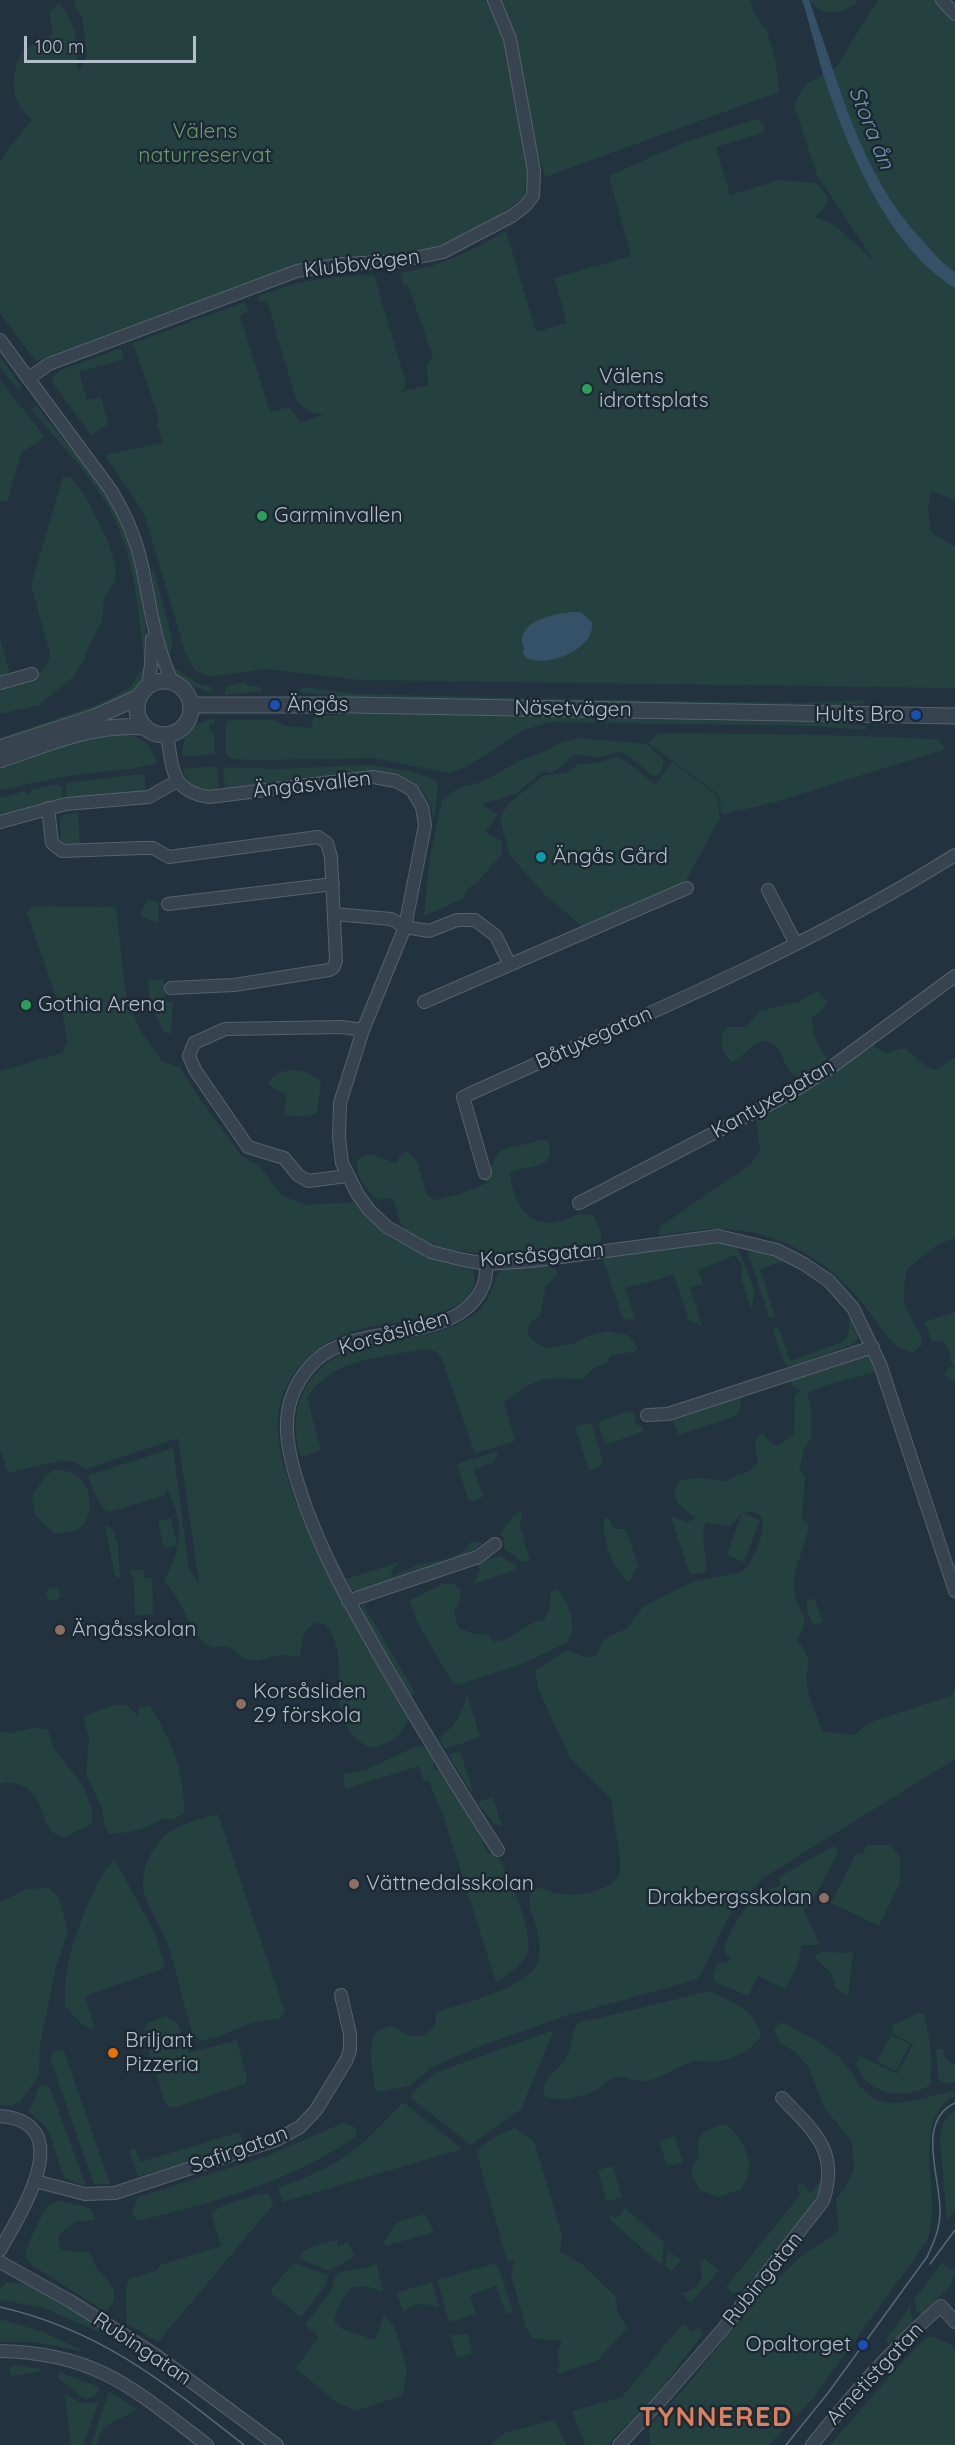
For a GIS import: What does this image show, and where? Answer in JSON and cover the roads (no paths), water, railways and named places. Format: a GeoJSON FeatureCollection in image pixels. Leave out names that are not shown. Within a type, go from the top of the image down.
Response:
{"type":"FeatureCollection","features":[{"type":"Feature","properties":{"kind":"street","name":"Klubbvägen"},"geometry":{"type":"LineString","coordinates":[[29,378],[49,364],[289,273],[327,266],[400,261],[443,252],[512,216],[525,206],[534,196],[534,171],[510,39],[494,0]]}},
{"type":"Feature","properties":{"kind":"street"},"geometry":{"type":"LineString","coordinates":[[942,0],[955,14]]}},
{"type":"Feature","properties":{"kind":"street"},"geometry":{"type":"LineString","coordinates":[[0,340],[122,507],[142,566],[153,628],[173,683]]}},
{"type":"Feature","properties":{"kind":"street"},"geometry":{"type":"LineString","coordinates":[[0,748],[95,717],[143,692],[160,681],[173,683],[185,691],[191,705],[188,722],[182,728],[167,735],[150,732],[143,727],[137,713],[143,692],[152,664],[153,628]]}},
{"type":"Feature","properties":{"kind":"street"},"geometry":{"type":"LineString","coordinates":[[0,683],[32,674]]}},
{"type":"Feature","properties":{"kind":"street","name":"Näsetvägen"},"geometry":{"type":"LineString","coordinates":[[191,705],[955,716]]}},
{"type":"Feature","properties":{"kind":"street"},"geometry":{"type":"LineString","coordinates":[[0,760],[98,729],[116,726],[143,727]]}},
{"type":"Feature","properties":{"kind":"street"},"geometry":{"type":"LineString","coordinates":[[0,822],[66,804],[149,797],[177,781],[171,763],[167,735]]}},
{"type":"Feature","properties":{"kind":"street","name":"Ängåsvallen"},"geometry":{"type":"LineString","coordinates":[[177,781],[193,794],[209,797],[373,777],[396,780],[412,790],[422,807],[425,825]]}},
{"type":"Feature","properties":{"kind":"street"},"geometry":{"type":"LineString","coordinates":[[48,808],[52,843],[62,851],[141,848],[153,849],[170,856],[318,837],[327,843],[330,848],[333,884],[336,961],[333,968],[234,985],[171,988]]}},
{"type":"Feature","properties":{"kind":"street","name":"Korsåsgatan"},"geometry":{"type":"LineString","coordinates":[[425,825],[405,927],[363,1030],[338,1115],[341,1155],[347,1176],[369,1210],[387,1227],[406,1239],[431,1252],[464,1260],[487,1263],[531,1261],[718,1236],[752,1242],[781,1251],[829,1281],[853,1308],[873,1347],[955,1591]]}},
{"type":"Feature","properties":{"kind":"street","name":"Båtyxegatan"},"geometry":{"type":"LineString","coordinates":[[485,1173],[463,1097],[707,987],[796,944],[912,882],[955,855]]}},
{"type":"Feature","properties":{"kind":"street"},"geometry":{"type":"LineString","coordinates":[[168,904],[333,884]]}},
{"type":"Feature","properties":{"kind":"street"},"geometry":{"type":"LineString","coordinates":[[424,1002],[687,888]]}},
{"type":"Feature","properties":{"kind":"street"},"geometry":{"type":"LineString","coordinates":[[768,890],[796,944]]}},
{"type":"Feature","properties":{"kind":"street"},"geometry":{"type":"LineString","coordinates":[[334,914],[391,919],[405,927],[429,931],[457,920],[475,921],[496,936],[510,965]]}},
{"type":"Feature","properties":{"kind":"street","name":"Kantyxegatan"},"geometry":{"type":"LineString","coordinates":[[579,1203],[789,1094],[833,1066],[955,976]]}},
{"type":"Feature","properties":{"kind":"street"},"geometry":{"type":"LineString","coordinates":[[347,1176],[308,1181],[298,1175],[284,1158],[248,1147],[195,1070],[189,1056],[194,1043],[225,1029],[342,1027],[363,1030]]}},
{"type":"Feature","properties":{"kind":"street","name":"Korsåsliden"},"geometry":{"type":"LineString","coordinates":[[487,1263],[484,1284],[462,1312],[440,1323],[342,1344],[316,1360],[294,1388],[287,1423],[288,1442],[296,1476],[312,1522],[348,1601],[429,1740],[498,1850]]}},
{"type":"Feature","properties":{"kind":"street"},"geometry":{"type":"LineString","coordinates":[[647,1415],[668,1414],[873,1347]]}},
{"type":"Feature","properties":{"kind":"street"},"geometry":{"type":"LineString","coordinates":[[348,1601],[478,1557],[495,1544]]}},
{"type":"Feature","properties":{"kind":"street","name":"Safirgatan"},"geometry":{"type":"LineString","coordinates":[[34,2181],[85,2194],[115,2193],[289,2135],[316,2110],[346,2061],[350,2050],[350,2034],[341,1995]]}},
{"type":"Feature","properties":{"kind":"street","name":"Rubingatan"},"geometry":{"type":"LineString","coordinates":[[619,2445],[723,2329],[824,2201],[829,2185],[830,2169],[826,2154],[818,2137],[782,2098]]}},
{"type":"Feature","properties":{"kind":"street"},"geometry":{"type":"LineString","coordinates":[[0,2116],[21,2120],[31,2127],[38,2137],[42,2157],[34,2181],[0,2250]]}},
{"type":"Feature","properties":{"kind":"street","name":"Rubingatan"},"geometry":{"type":"LineString","coordinates":[[0,2262],[70,2301],[154,2354],[277,2445]]}},
{"type":"Feature","properties":{"kind":"street","name":"Ametistgatan"},"geometry":{"type":"LineString","coordinates":[[812,2445],[873,2371],[941,2306],[955,2322]]}},
{"type":"Feature","properties":{"kind":"street"},"geometry":{"type":"LineString","coordinates":[[0,2351],[52,2355],[113,2377],[134,2389],[207,2445]]}},
{"type":"Feature","properties":{"kind":"water"},"geometry":{"type":"Polygon","coordinates":[[[802,0],[809,0],[854,126],[882,186],[900,214],[922,240],[941,261],[955,272],[955,288],[932,271],[911,249],[875,197],[835,110],[802,0]]]}},
{"type":"Feature","properties":{"kind":"water"},"geometry":{"type":"Polygon","coordinates":[[[581,612],[592,622],[591,633],[576,650],[565,656],[542,661],[532,660],[524,655],[522,639],[529,626],[543,618],[581,612]]]}},
{"type":"Feature","properties":{"kind":"tram line"},"geometry":{"type":"LineString","coordinates":[[786,2445],[828,2393],[927,2257],[940,2218],[933,2137],[936,2123],[943,2112],[955,2103]]}},
{"type":"Feature","properties":{"kind":"tram line"},"geometry":{"type":"LineString","coordinates":[[930,2264],[955,2230]]}},
{"type":"Feature","properties":{"kind":"tram line"},"geometry":{"type":"LineString","coordinates":[[0,2307],[36,2317],[101,2344],[159,2380],[244,2445]]}},
{"type":"Feature","properties":{"kind":"place","name":"Välens idrottsplats"},"geometry":{"type":"Point","coordinates":[587,389]}},
{"type":"Feature","properties":{"kind":"place","name":"Garminvallen"},"geometry":{"type":"Point","coordinates":[262,516]}},
{"type":"Feature","properties":{"kind":"place","name":"Ängås"},"geometry":{"type":"Point","coordinates":[275,705]}},
{"type":"Feature","properties":{"kind":"place","name":"Hults Bro"},"geometry":{"type":"Point","coordinates":[916,715]}},
{"type":"Feature","properties":{"kind":"place","name":"Ängås Gård"},"geometry":{"type":"Point","coordinates":[541,857]}},
{"type":"Feature","properties":{"kind":"place","name":"Gothia Arena"},"geometry":{"type":"Point","coordinates":[26,1005]}},
{"type":"Feature","properties":{"kind":"place","name":"Ängåsskolan"},"geometry":{"type":"Point","coordinates":[60,1630]}},
{"type":"Feature","properties":{"kind":"place","name":"Korsåsliden 29 förskola"},"geometry":{"type":"Point","coordinates":[241,1704]}},
{"type":"Feature","properties":{"kind":"place","name":"Vättnedalsskolan"},"geometry":{"type":"Point","coordinates":[354,1884]}},
{"type":"Feature","properties":{"kind":"place","name":"Drakbergsskolan"},"geometry":{"type":"Point","coordinates":[824,1898]}},
{"type":"Feature","properties":{"kind":"place","name":"Briljant Pizzeria"},"geometry":{"type":"Point","coordinates":[113,2053]}},
{"type":"Feature","properties":{"kind":"place","name":"Opaltorget"},"geometry":{"type":"Point","coordinates":[863,2345]}},
{"type":"Feature","properties":{"kind":"district","name":"TYNNERED"},"geometry":{"type":"Point","coordinates":[716,2418]}},
{"type":"Feature","properties":{"kind":"water label","name":"Stora ån"},"geometry":{"type":"Point","coordinates":[871,128]}},
{"type":"Feature","properties":{"kind":"park label","name":"Välens naturreservat"},"geometry":{"type":"Point","coordinates":[205,144]}}]}
